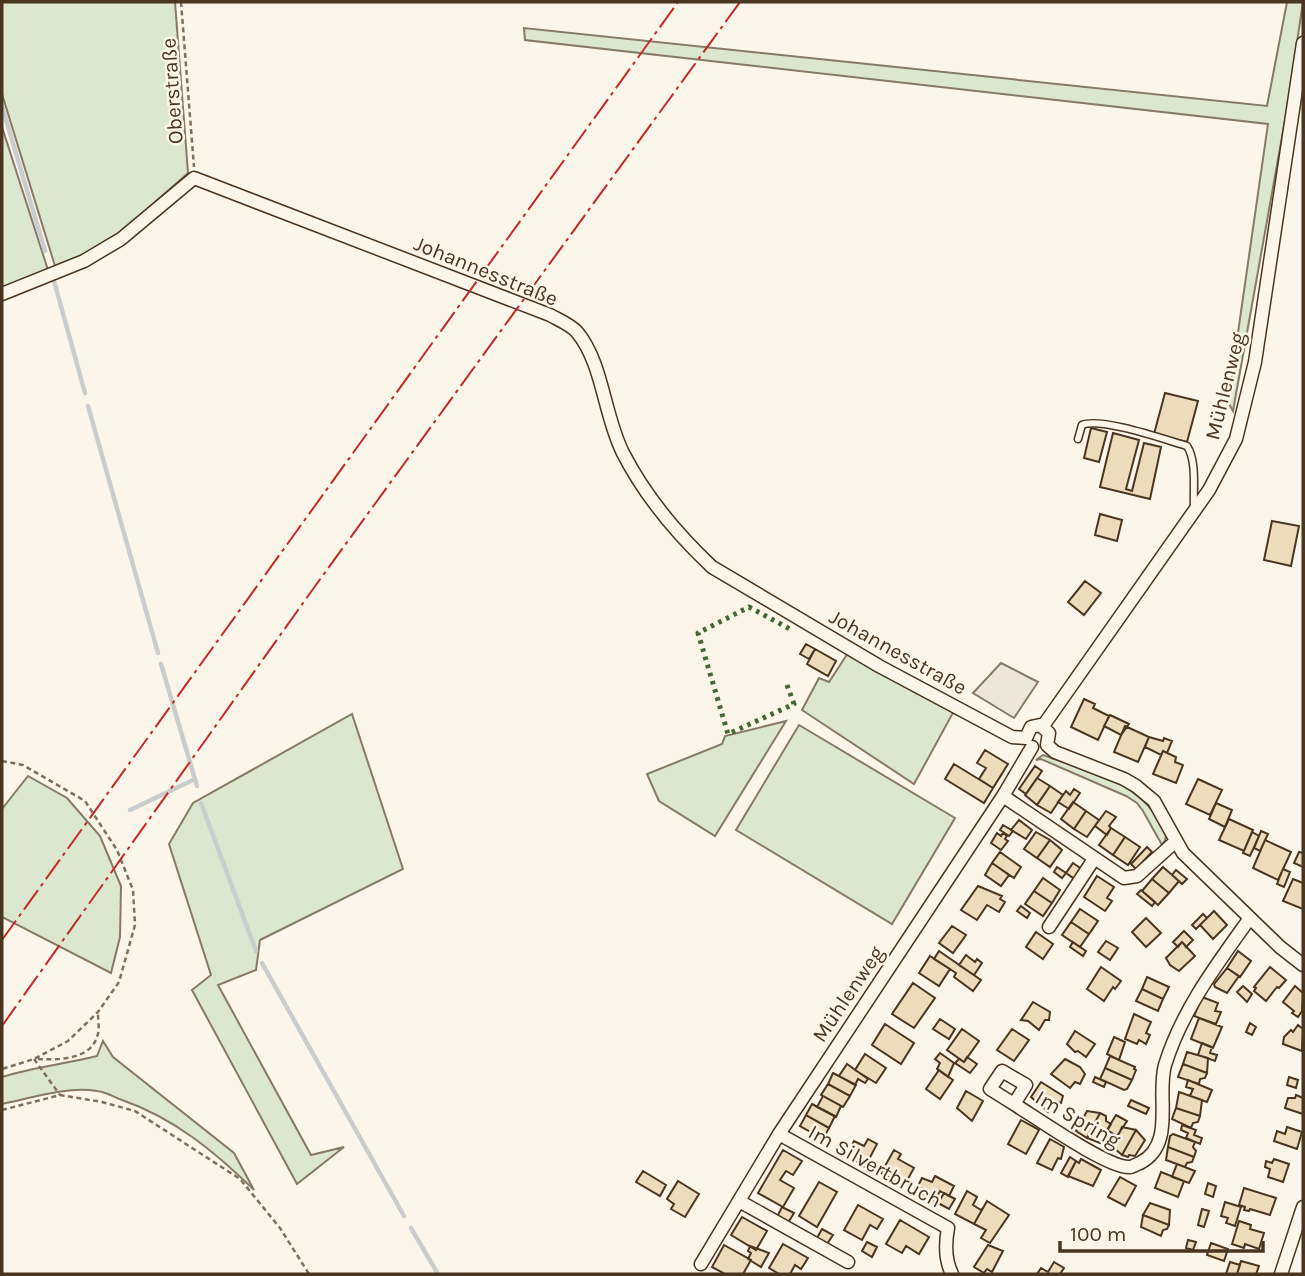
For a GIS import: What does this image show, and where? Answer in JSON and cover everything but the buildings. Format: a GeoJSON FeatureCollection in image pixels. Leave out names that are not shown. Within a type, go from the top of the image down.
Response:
{"type":"FeatureCollection","features":[{"type":"Feature","properties":{"kind":"street","name":"Mühlenweg"},"geometry":{"type":"LineString","coordinates":[[701,1264],[779,1134],[1003,796],[1029,743],[1031,727],[1043,726],[1209,490],[1236,439],[1255,362],[1303,43]]}},
{"type":"Feature","properties":{"kind":"street"},"geometry":{"type":"LineString","coordinates":[[2,293],[84,261],[121,239],[194,178]]}},
{"type":"Feature","properties":{"kind":"street","name":"Johannesstraße"},"geometry":{"type":"LineString","coordinates":[[194,178],[550,315],[576,330],[594,359],[603,400],[622,451],[651,499],[692,548],[712,567],[879,666],[1012,737],[1029,743]]}},
{"type":"Feature","properties":{"kind":"street"},"geometry":{"type":"LineString","coordinates":[[1029,743],[1040,749],[1047,745],[1050,736],[1043,726]]}},
{"type":"Feature","properties":{"kind":"street"},"geometry":{"type":"LineString","coordinates":[[1047,745],[1055,752],[1136,786],[1154,801],[1183,853],[1280,947],[1303,965]]}},
{"type":"Feature","properties":{"kind":"street"},"geometry":{"type":"LineString","coordinates":[[1003,796],[1121,877],[1137,876],[1176,841]]}},
{"type":"Feature","properties":{"kind":"street"},"geometry":{"type":"LineString","coordinates":[[1049,927],[1094,859]]}},
{"type":"Feature","properties":{"kind":"street","name":"Im Spring"},"geometry":{"type":"LineString","coordinates":[[1014,1104],[1113,1163],[1131,1167],[1152,1157],[1162,1133],[1165,1067],[1196,994],[1250,918]]}},
{"type":"Feature","properties":{"kind":"street","name":"Im Silvertbruch"},"geometry":{"type":"LineString","coordinates":[[779,1134],[948,1228],[947,1264],[952,1274]]}},
{"type":"Feature","properties":{"kind":"street"},"geometry":{"type":"LineString","coordinates":[[739,1201],[848,1262]]}},
{"type":"Feature","properties":{"kind":"street"},"geometry":{"type":"LineString","coordinates":[[1281,1274],[1303,1207]]}},
{"type":"Feature","properties":{"kind":"lane"},"geometry":{"type":"LineString","coordinates":[[1078,439],[1082,425],[1089,422],[1111,425],[1187,446],[1191,449],[1194,512]]}},
{"type":"Feature","properties":{"kind":"path","name":"Oberstraße"},"geometry":{"type":"LineString","coordinates":[[181,2],[194,178]]}},
{"type":"Feature","properties":{"kind":"path"},"geometry":{"type":"LineString","coordinates":[[2,761],[23,765],[85,801],[117,850],[133,890],[135,925],[119,982],[98,1012],[68,1041],[34,1059],[2,1069]]}},
{"type":"Feature","properties":{"kind":"path"},"geometry":{"type":"LineString","coordinates":[[34,1059],[62,1060],[83,1052],[94,1043],[99,1034],[98,1012]]}},
{"type":"Feature","properties":{"kind":"path"},"geometry":{"type":"LineString","coordinates":[[34,1059],[60,1095]]}},
{"type":"Feature","properties":{"kind":"path"},"geometry":{"type":"LineString","coordinates":[[2,1110],[60,1095],[135,1111],[240,1179],[280,1228],[309,1274]]}},
{"type":"Feature","properties":{"kind":"green space"},"geometry":{"type":"Polygon","coordinates":[[[2,2],[175,2],[188,173],[120,233],[85,254],[55,266],[2,94],[2,2]]]}},
{"type":"Feature","properties":{"kind":"green space"},"geometry":{"type":"Polygon","coordinates":[[[1287,2],[1303,2],[1287,109],[1233,411],[1228,402],[1268,124],[525,40],[524,28],[1267,106],[1287,2]]]}},
{"type":"Feature","properties":{"kind":"green space"},"geometry":{"type":"Polygon","coordinates":[[[2,127],[48,270],[2,294],[2,127]]]}},
{"type":"Feature","properties":{"kind":"green space"},"geometry":{"type":"Polygon","coordinates":[[[848,653],[954,711],[914,784],[802,710],[819,678],[829,682],[848,653]]]}},
{"type":"Feature","properties":{"kind":"green space"},"geometry":{"type":"Polygon","coordinates":[[[352,714],[403,869],[260,940],[256,970],[218,985],[311,1155],[344,1147],[297,1184],[192,990],[211,975],[169,844],[193,803],[352,714]]]}},
{"type":"Feature","properties":{"kind":"green space"},"geometry":{"type":"Polygon","coordinates":[[[786,721],[715,836],[659,801],[647,774],[722,744],[725,736],[786,721]]]}},
{"type":"Feature","properties":{"kind":"green space"},"geometry":{"type":"Polygon","coordinates":[[[799,725],[955,818],[892,924],[736,830],[799,725]]]}},
{"type":"Feature","properties":{"kind":"green space"},"geometry":{"type":"Polygon","coordinates":[[[1043,755],[1108,778],[1137,795],[1149,807],[1164,830],[1166,839],[1162,845],[1137,803],[1041,759],[1036,760],[1043,755]]]}},
{"type":"Feature","properties":{"kind":"green space"},"geometry":{"type":"Polygon","coordinates":[[[28,776],[67,798],[100,836],[121,886],[120,937],[111,973],[2,917],[2,809],[28,776]]]}},
{"type":"Feature","properties":{"kind":"green space"},"geometry":{"type":"Polygon","coordinates":[[[103,1041],[113,1057],[234,1153],[254,1190],[224,1162],[176,1126],[141,1107],[104,1092],[61,1091],[2,1104],[2,1077],[97,1056],[103,1041]]]}},
{"type":"Feature","properties":{"kind":"shaded area"},"geometry":{"type":"Polygon","coordinates":[[[1001,663],[1038,682],[1014,718],[973,693],[1001,663]]]}},
{"type":"Feature","properties":{"kind":"waterway"},"geometry":{"type":"LineString","coordinates":[[2,106],[45,251]]}},
{"type":"Feature","properties":{"kind":"waterway"},"geometry":{"type":"LineString","coordinates":[[54,281],[85,393]]}},
{"type":"Feature","properties":{"kind":"waterway"},"geometry":{"type":"LineString","coordinates":[[88,406],[158,653]]}},
{"type":"Feature","properties":{"kind":"waterway"},"geometry":{"type":"LineString","coordinates":[[161,664],[197,786]]}},
{"type":"Feature","properties":{"kind":"waterway"},"geometry":{"type":"LineString","coordinates":[[130,810],[195,779]]}},
{"type":"Feature","properties":{"kind":"waterway"},"geometry":{"type":"LineString","coordinates":[[201,803],[256,951]]}},
{"type":"Feature","properties":{"kind":"waterway"},"geometry":{"type":"LineString","coordinates":[[262,963],[404,1216]]}},
{"type":"Feature","properties":{"kind":"waterway"},"geometry":{"type":"LineString","coordinates":[[411,1228],[438,1274]]}},
{"type":"Feature","properties":{"kind":"hedge"},"geometry":{"type":"LineString","coordinates":[[787,685],[794,704],[728,734],[698,633],[749,607],[790,629]]}},
{"type":"Feature","properties":{"kind":"power"},"geometry":{"type":"LineString","coordinates":[[2,940],[678,2]]}},
{"type":"Feature","properties":{"kind":"power"},"geometry":{"type":"LineString","coordinates":[[2,1026],[313,589],[740,2]]}}]}
